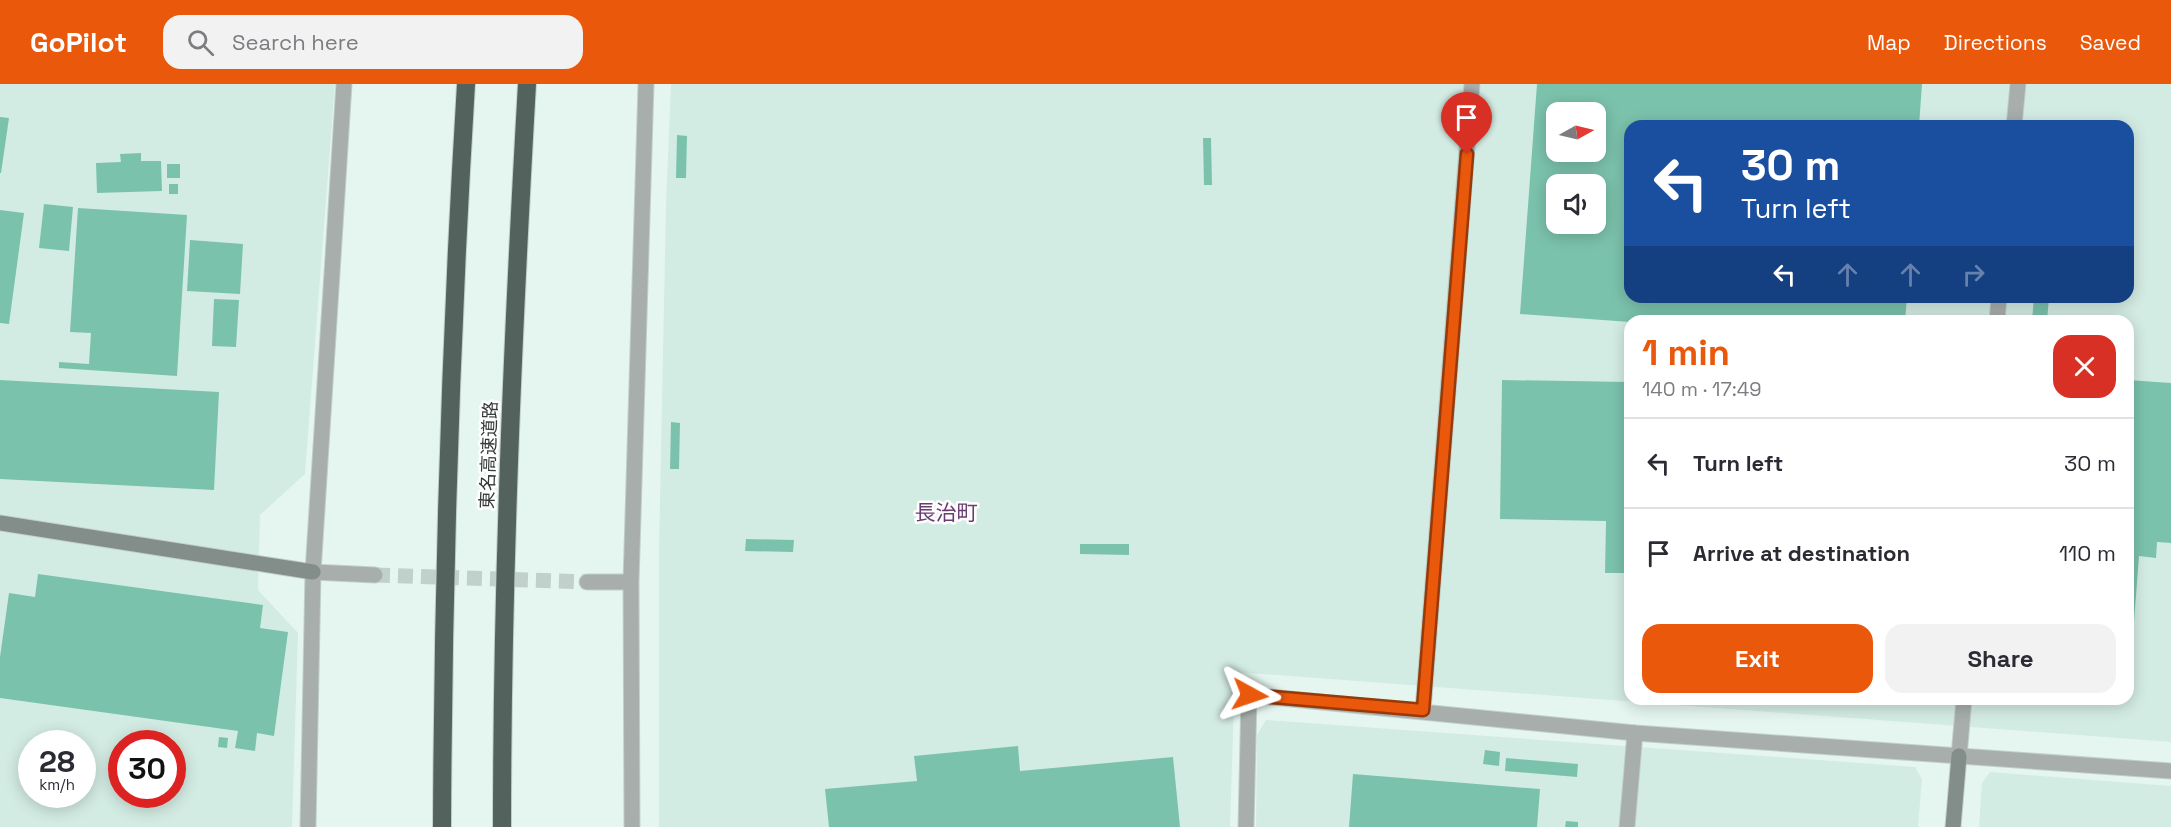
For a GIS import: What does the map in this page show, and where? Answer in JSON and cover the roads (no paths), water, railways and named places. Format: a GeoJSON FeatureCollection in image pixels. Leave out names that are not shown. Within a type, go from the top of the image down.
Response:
{"type":"FeatureCollection","features":[{"type":"Feature","properties":{"kind":"highway"},"geometry":{"type":"LineString","coordinates":[[442,827],[442,696],[455,266],[466,84]]}},
{"type":"Feature","properties":{"kind":"highway","name":"東名高速道路"},"geometry":{"type":"LineString","coordinates":[[502,827],[502,688],[516,285],[527,84]]}},
{"type":"Feature","properties":{"kind":"street"},"geometry":{"type":"LineString","coordinates":[[308,827],[313,572],[344,84]]}},
{"type":"Feature","properties":{"kind":"street"},"geometry":{"type":"LineString","coordinates":[[632,827],[632,582],[646,84]]}},
{"type":"Feature","properties":{"kind":"street"},"geometry":{"type":"LineString","coordinates":[[1423,710],[1472,84]]}},
{"type":"Feature","properties":{"kind":"street"},"geometry":{"type":"LineString","coordinates":[[2015,120],[2018,84]]}},
{"type":"Feature","properties":{"kind":"street"},"geometry":{"type":"LineString","coordinates":[[0,523],[313,572],[375,575]]}},
{"type":"Feature","properties":{"kind":"street"},"geometry":{"type":"LineString","coordinates":[[587,582],[632,582]]}},
{"type":"Feature","properties":{"kind":"street"},"geometry":{"type":"LineString","coordinates":[[1246,827],[1250,695],[1423,710],[1635,733],[2171,771]]}},
{"type":"Feature","properties":{"kind":"street"},"geometry":{"type":"LineString","coordinates":[[1953,827],[1963,705]]}},
{"type":"Feature","properties":{"kind":"street"},"geometry":{"type":"LineString","coordinates":[[1627,827],[1635,733]]}},
{"type":"Feature","properties":{"kind":"tunnel"},"geometry":{"type":"LineString","coordinates":[[375,575],[587,582]]}},
{"type":"Feature","properties":{"kind":"district","name":"長治町"},"geometry":{"type":"Point","coordinates":[946,513]}}]}
